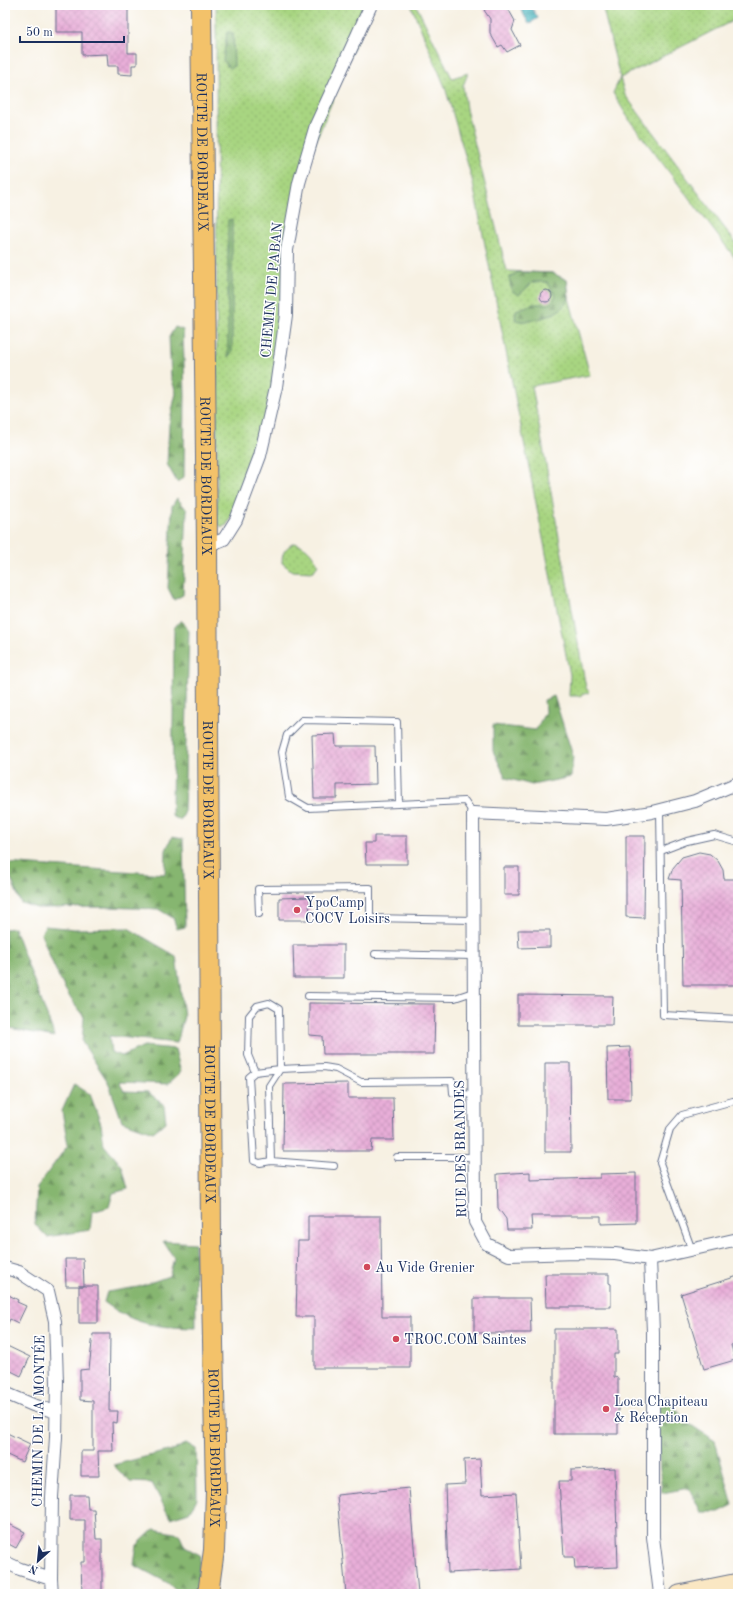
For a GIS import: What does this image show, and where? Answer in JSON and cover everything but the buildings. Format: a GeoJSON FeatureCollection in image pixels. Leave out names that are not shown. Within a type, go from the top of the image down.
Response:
{"type":"FeatureCollection","features":[{"type":"Feature","properties":{"kind":"main road","name":"ROUTE DE BORDEAUX"},"geometry":{"type":"LineString","coordinates":[[201,5],[207,546],[211,1240],[216,1492],[214,1550],[208,1594]]}},
{"type":"Feature","properties":{"kind":"main road"},"geometry":{"type":"LineString","coordinates":[[679,1594],[738,1582]]}},
{"type":"Feature","properties":{"kind":"street","name":"CHEMIN DE PABAN"},"geometry":{"type":"LineString","coordinates":[[207,546],[224,539],[236,520],[260,456],[276,387],[286,315],[287,250],[299,183],[316,125],[371,5]]}},
{"type":"Feature","properties":{"kind":"street"},"geometry":{"type":"LineString","coordinates":[[473,813],[606,819],[660,810],[695,801],[738,783]]}},
{"type":"Feature","properties":{"kind":"street","name":"RUE DES BRANDES"},"geometry":{"type":"LineString","coordinates":[[473,813],[475,1222],[487,1244],[509,1255],[584,1253],[615,1254],[650,1259]]}},
{"type":"Feature","properties":{"kind":"street"},"geometry":{"type":"LineString","coordinates":[[660,1594],[653,1537],[653,1332],[650,1259],[738,1239]]}},
{"type":"Feature","properties":{"kind":"street","name":"CHEMIN DE LA MONTÉE"},"geometry":{"type":"LineString","coordinates":[[5,1268],[19,1272],[48,1291],[55,1321],[56,1412],[52,1497],[52,1594]]}},
{"type":"Feature","properties":{"kind":"street"},"geometry":{"type":"LineString","coordinates":[[5,1393],[33,1405],[56,1412]]}},
{"type":"Feature","properties":{"kind":"street"},"geometry":{"type":"LineString","coordinates":[[5,1562],[20,1569],[51,1579]]}},
{"type":"Feature","properties":{"kind":"lane"},"geometry":{"type":"LineString","coordinates":[[399,804],[397,722],[302,720],[287,735],[282,752],[289,797],[308,808],[399,804],[465,801],[473,813]]}},
{"type":"Feature","properties":{"kind":"lane"},"geometry":{"type":"LineString","coordinates":[[660,810],[663,1015],[738,1019]]}},
{"type":"Feature","properties":{"kind":"lane"},"geometry":{"type":"LineString","coordinates":[[661,851],[687,841],[714,835],[738,842]]}},
{"type":"Feature","properties":{"kind":"lane"},"geometry":{"type":"LineString","coordinates":[[259,914],[258,889],[370,888],[370,918],[473,920]]}},
{"type":"Feature","properties":{"kind":"lane"},"geometry":{"type":"LineString","coordinates":[[375,954],[473,956]]}},
{"type":"Feature","properties":{"kind":"lane"},"geometry":{"type":"LineString","coordinates":[[308,996],[456,998],[473,992]]}},
{"type":"Feature","properties":{"kind":"lane"},"geometry":{"type":"LineString","coordinates":[[255,1072],[248,1055],[249,1016],[257,1006],[269,1004],[279,1009],[280,1068],[269,1086],[271,1160]]}},
{"type":"Feature","properties":{"kind":"lane"},"geometry":{"type":"LineString","coordinates":[[334,1166],[271,1160],[260,1163],[254,1160],[249,1077],[255,1072],[280,1068],[324,1067],[336,1069],[360,1082],[452,1081],[453,1093],[474,1095]]}},
{"type":"Feature","properties":{"kind":"lane"},"geometry":{"type":"LineString","coordinates":[[692,1250],[660,1163],[670,1129],[682,1115],[733,1101],[738,1102]]}},
{"type":"Feature","properties":{"kind":"lane"},"geometry":{"type":"LineString","coordinates":[[397,1158],[475,1157]]}},
{"type":"Feature","properties":{"kind":"green space"},"geometry":{"type":"Polygon","coordinates":[[[216,5],[371,5],[299,183],[274,378],[258,455],[227,525],[222,527],[217,524],[216,5]]]}},
{"type":"Feature","properties":{"kind":"green space"},"geometry":{"type":"Polygon","coordinates":[[[411,5],[416,5],[452,78],[468,73],[463,86],[466,109],[507,271],[552,273],[567,280],[569,298],[590,375],[532,386],[586,688],[590,692],[579,696],[569,696],[570,675],[472,179],[445,87],[411,5]]]}},
{"type":"Feature","properties":{"kind":"green space"},"geometry":{"type":"Polygon","coordinates":[[[602,5],[738,5],[738,18],[620,78],[602,5]]]}},
{"type":"Feature","properties":{"kind":"green space"},"geometry":{"type":"Polygon","coordinates":[[[227,32],[233,33],[234,66],[229,68],[223,60],[227,32]]]}},
{"type":"Feature","properties":{"kind":"green space"},"geometry":{"type":"Polygon","coordinates":[[[620,78],[625,95],[738,246],[738,262],[630,121],[613,93],[620,78]]]}},
{"type":"Feature","properties":{"kind":"green space"},"geometry":{"type":"Polygon","coordinates":[[[232,219],[232,352],[228,357],[228,220],[232,219]]]}},
{"type":"Feature","properties":{"kind":"green space"},"geometry":{"type":"Polygon","coordinates":[[[518,272],[552,273],[567,280],[569,298],[565,305],[552,314],[539,319],[526,321],[515,320],[516,310],[533,304],[550,304],[556,296],[547,282],[533,282],[519,295],[512,291],[509,278],[518,272]]]}},
{"type":"Feature","properties":{"kind":"green space"},"geometry":{"type":"Polygon","coordinates":[[[175,327],[183,330],[185,395],[184,477],[177,482],[167,464],[169,424],[176,393],[171,377],[169,337],[175,327]]]}},
{"type":"Feature","properties":{"kind":"green space"},"geometry":{"type":"Polygon","coordinates":[[[177,498],[187,510],[183,595],[174,600],[168,588],[172,506],[177,498]]]}},
{"type":"Feature","properties":{"kind":"green space"},"geometry":{"type":"Polygon","coordinates":[[[294,543],[306,548],[314,557],[318,565],[313,572],[292,571],[282,563],[285,551],[294,543]]]}},
{"type":"Feature","properties":{"kind":"green space"},"geometry":{"type":"Polygon","coordinates":[[[181,620],[189,631],[184,814],[180,820],[172,816],[174,628],[181,620]]]}},
{"type":"Feature","properties":{"kind":"green space"},"geometry":{"type":"Polygon","coordinates":[[[554,696],[573,756],[571,777],[532,785],[506,778],[493,751],[493,725],[536,730],[545,712],[544,700],[554,696]]]}},
{"type":"Feature","properties":{"kind":"green space"},"geometry":{"type":"Polygon","coordinates":[[[172,837],[183,839],[185,927],[177,929],[173,918],[158,909],[107,907],[37,908],[21,903],[5,864],[165,874],[166,850],[172,837]]]}},
{"type":"Feature","properties":{"kind":"green space"},"geometry":{"type":"Polygon","coordinates":[[[45,926],[74,929],[128,928],[176,956],[184,1016],[177,1043],[109,1036],[111,1052],[122,1056],[144,1046],[175,1049],[181,1072],[168,1084],[119,1082],[124,1091],[148,1092],[164,1105],[166,1122],[153,1132],[122,1121],[108,1082],[82,1042],[84,1017],[64,988],[54,967],[41,934],[45,926]]]}},
{"type":"Feature","properties":{"kind":"green space"},"geometry":{"type":"Polygon","coordinates":[[[14,928],[54,1037],[5,1027],[5,929],[14,928]]]}},
{"type":"Feature","properties":{"kind":"green space"},"geometry":{"type":"Polygon","coordinates":[[[74,1084],[90,1094],[101,1124],[104,1145],[122,1166],[128,1189],[113,1193],[109,1207],[92,1212],[90,1230],[47,1237],[35,1224],[37,1187],[68,1145],[62,1111],[74,1084]]]}},
{"type":"Feature","properties":{"kind":"green space"},"geometry":{"type":"Polygon","coordinates":[[[163,1241],[195,1243],[196,1328],[147,1324],[126,1316],[104,1302],[107,1292],[138,1287],[169,1276],[174,1258],[163,1241]]]}},
{"type":"Feature","properties":{"kind":"green space"},"geometry":{"type":"Polygon","coordinates":[[[667,1396],[685,1421],[715,1441],[733,1505],[719,1512],[701,1512],[689,1488],[662,1493],[655,1411],[667,1396]]]}},
{"type":"Feature","properties":{"kind":"green space"},"geometry":{"type":"Polygon","coordinates":[[[186,1443],[196,1449],[197,1499],[189,1512],[170,1518],[152,1483],[130,1482],[113,1465],[176,1449],[186,1443]]]}},
{"type":"Feature","properties":{"kind":"green space"},"geometry":{"type":"Polygon","coordinates":[[[154,1529],[179,1534],[185,1547],[200,1555],[197,1594],[179,1594],[168,1583],[134,1565],[137,1545],[154,1529]]]}},
{"type":"Feature","properties":{"kind":"water"},"geometry":{"type":"Polygon","coordinates":[[[530,5],[538,18],[529,24],[519,6],[530,5]]]}},
{"type":"Feature","properties":{"kind":"place","name":"YpoCamp COCV Loisirs"},"geometry":{"type":"Point","coordinates":[297,910]}},
{"type":"Feature","properties":{"kind":"place","name":"Au Vide Grenier"},"geometry":{"type":"Point","coordinates":[367,1267]}},
{"type":"Feature","properties":{"kind":"place","name":"TROC.COM Saintes"},"geometry":{"type":"Point","coordinates":[396,1339]}},
{"type":"Feature","properties":{"kind":"place","name":"Loca Chapiteau & Réception"},"geometry":{"type":"Point","coordinates":[606,1409]}}]}
